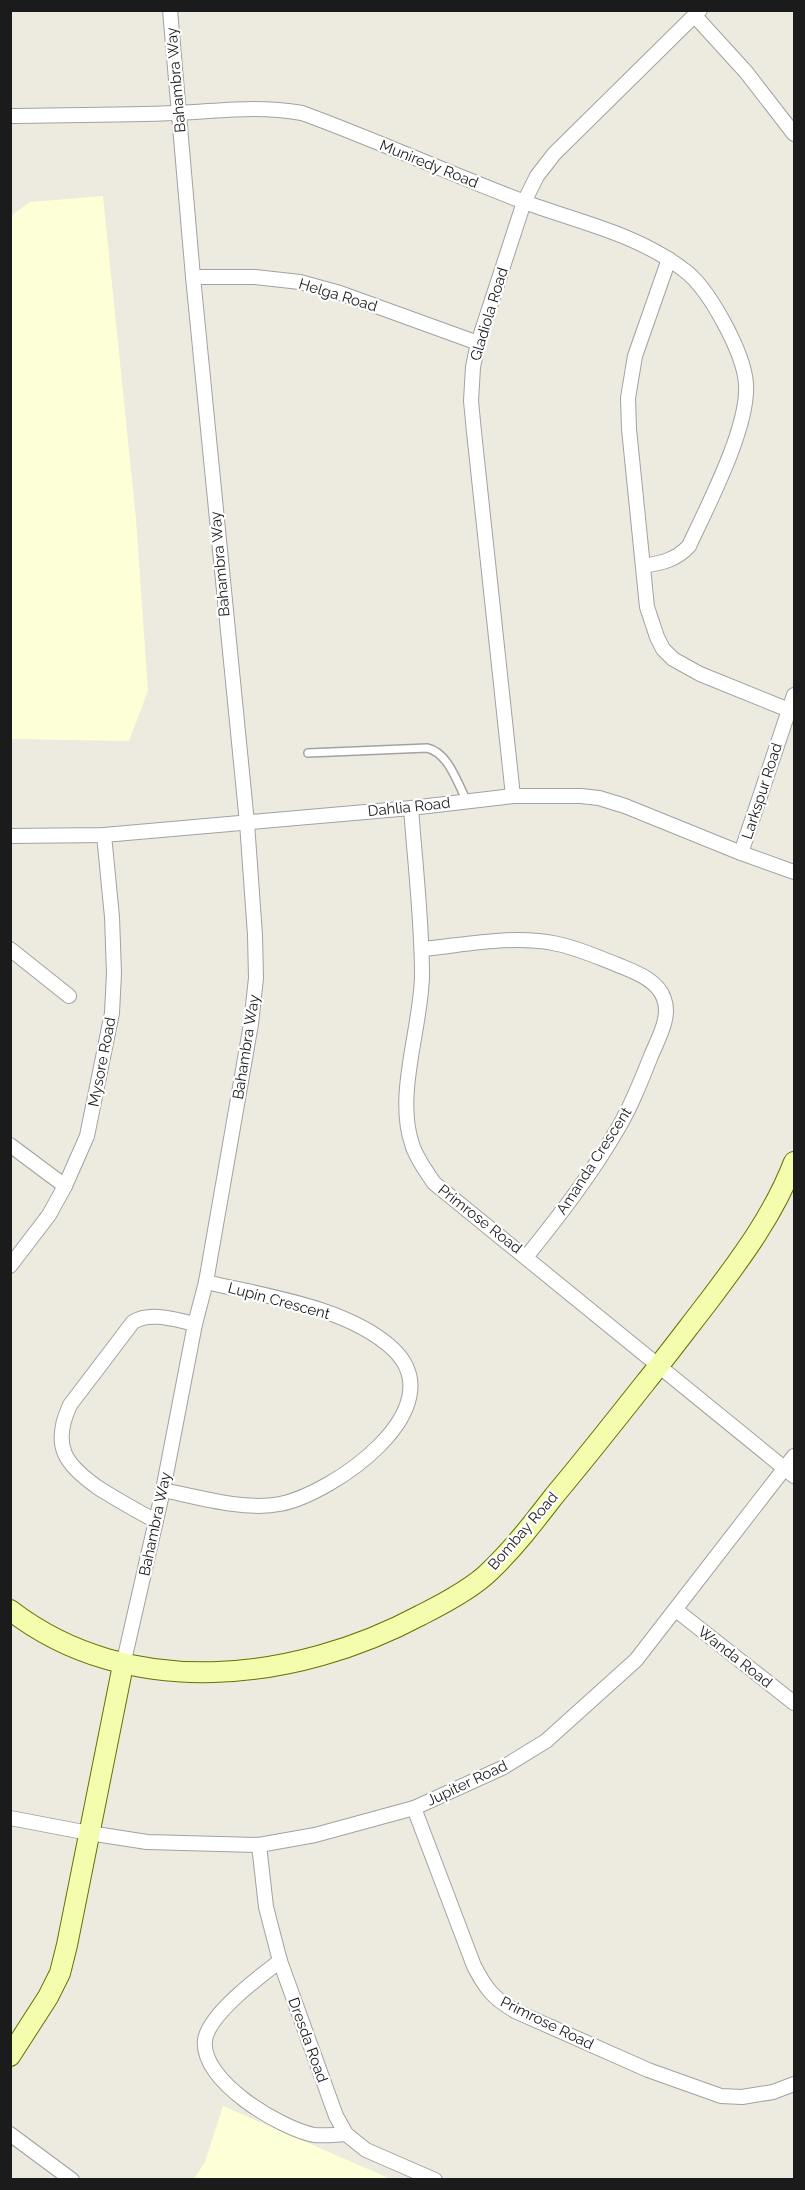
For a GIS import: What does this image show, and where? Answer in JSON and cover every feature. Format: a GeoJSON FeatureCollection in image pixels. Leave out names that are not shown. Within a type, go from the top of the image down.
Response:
{"type":"FeatureCollection","features":[{"type":"Feature","properties":{"kind":"street","name":"Bahambra Way"},"geometry":{"type":"LineString","coordinates":[[10,2056],[48,1997],[60,1973],[67,1945],[123,1665],[163,1490],[195,1324],[206,1282],[251,1024],[256,978],[247,823],[193,277],[170,10]]}},
{"type":"Feature","properties":{"kind":"street"},"geometry":{"type":"LineString","coordinates":[[697,13],[795,134]]}},
{"type":"Feature","properties":{"kind":"street","name":"Gladiola Road"},"geometry":{"type":"LineString","coordinates":[[513,796],[471,401],[473,367],[478,343],[524,202],[537,176],[554,154],[697,13]]}},
{"type":"Feature","properties":{"kind":"street","name":"Muniredy Road"},"geometry":{"type":"LineString","coordinates":[[10,116],[180,113],[251,108],[274,108],[302,113],[524,202],[644,244],[686,271],[726,327],[744,366],[747,386],[738,435],[689,546],[680,556],[662,563],[643,566]]}},
{"type":"Feature","properties":{"kind":"street"},"geometry":{"type":"LineString","coordinates":[[669,260],[635,356],[628,398],[629,429],[647,607],[663,649],[673,659],[700,674],[789,710]]}},
{"type":"Feature","properties":{"kind":"street","name":"Helga Road"},"geometry":{"type":"LineString","coordinates":[[193,277],[255,277],[300,282],[340,293],[478,343]]}},
{"type":"Feature","properties":{"kind":"street","name":"Larkspur Road"},"geometry":{"type":"LineString","coordinates":[[741,853],[795,695]]}},
{"type":"Feature","properties":{"kind":"street","name":"Dahlia Road"},"geometry":{"type":"LineString","coordinates":[[10,836],[104,835],[513,796],[581,796],[599,798],[625,806],[741,853],[795,872]]}},
{"type":"Feature","properties":{"kind":"street","name":"Primrose Road"},"geometry":{"type":"LineString","coordinates":[[411,807],[422,949],[420,1006],[408,1084],[407,1122],[411,1143],[419,1160],[434,1183],[527,1256],[789,1472]]}},
{"type":"Feature","properties":{"kind":"street","name":"Mysore Road"},"geometry":{"type":"LineString","coordinates":[[10,1266],[49,1215],[65,1186],[87,1136],[112,1013],[114,973],[112,917],[104,835]]}},
{"type":"Feature","properties":{"kind":"street","name":"Amanda Crescent"},"geometry":{"type":"LineString","coordinates":[[422,949],[533,940],[555,943],[632,971],[649,980],[664,997],[665,1011],[662,1030],[634,1099],[586,1179],[527,1256]]}},
{"type":"Feature","properties":{"kind":"street"},"geometry":{"type":"LineString","coordinates":[[10,949],[69,996]]}},
{"type":"Feature","properties":{"kind":"street"},"geometry":{"type":"LineString","coordinates":[[10,1146],[65,1186]]}},
{"type":"Feature","properties":{"kind":"street","name":"Bombay Road"},"geometry":{"type":"LineString","coordinates":[[10,1610],[61,1641],[123,1665],[207,1673],[271,1667],[349,1647],[393,1630],[434,1608],[489,1573],[520,1539],[660,1365],[751,1246],[767,1220],[795,1162]]}},
{"type":"Feature","properties":{"kind":"street","name":"Lupin Crescent"},"geometry":{"type":"LineString","coordinates":[[163,1490],[237,1504],[277,1505],[304,1498],[368,1456],[389,1435],[404,1414],[409,1398],[408,1374],[402,1361],[393,1350],[371,1333],[322,1310],[206,1282]]}},
{"type":"Feature","properties":{"kind":"street"},"geometry":{"type":"LineString","coordinates":[[156,1521],[80,1475],[69,1464],[61,1441],[64,1419],[70,1405],[134,1322],[140,1318],[156,1317],[195,1324]]}},
{"type":"Feature","properties":{"kind":"street","name":"Jupiter Road"},"geometry":{"type":"LineString","coordinates":[[10,1818],[147,1842],[259,1845],[315,1835],[414,1808],[502,1768],[546,1741],[636,1660],[789,1472],[795,1456]]}},
{"type":"Feature","properties":{"kind":"street","name":"Wanda Road"},"geometry":{"type":"LineString","coordinates":[[676,1610],[795,1703]]}},
{"type":"Feature","properties":{"kind":"street","name":"Primrose Road"},"geometry":{"type":"LineString","coordinates":[[414,1808],[474,1966],[486,1988],[496,2000],[515,2011],[648,2070],[722,2096],[742,2097],[773,2092],[795,2084]]}},
{"type":"Feature","properties":{"kind":"street","name":"Dresda Road"},"geometry":{"type":"LineString","coordinates":[[259,1845],[266,1907],[280,1961],[330,2103],[346,2134],[366,2150],[435,2180]]}},
{"type":"Feature","properties":{"kind":"street"},"geometry":{"type":"LineString","coordinates":[[280,1961],[249,1985],[210,2026],[205,2039],[205,2048],[210,2061],[222,2079],[261,2113],[313,2134],[346,2134]]}},
{"type":"Feature","properties":{"kind":"street"},"geometry":{"type":"LineString","coordinates":[[10,2134],[72,2180]]}},
{"type":"Feature","properties":{"kind":"lane"},"geometry":{"type":"LineString","coordinates":[[308,753],[427,748],[436,750],[443,756],[467,801]]}},
{"type":"Feature","properties":{"kind":"shaded area"},"geometry":{"type":"Polygon","coordinates":[[[103,196],[136,519],[148,691],[129,741],[11,739],[11,220],[13,214],[30,202],[103,196]]]}},
{"type":"Feature","properties":{"kind":"shaded area"},"geometry":{"type":"Polygon","coordinates":[[[223,2106],[391,2179],[194,2179],[205,2162],[223,2106]]]}}]}
